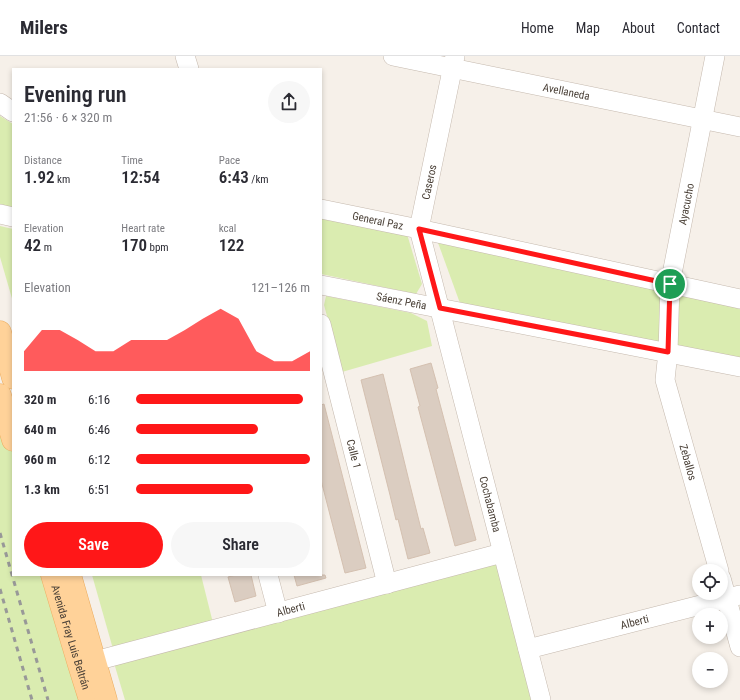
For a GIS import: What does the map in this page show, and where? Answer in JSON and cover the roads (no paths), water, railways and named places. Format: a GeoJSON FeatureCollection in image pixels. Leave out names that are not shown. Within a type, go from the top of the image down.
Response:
{"type":"FeatureCollection","features":[{"type":"Feature","properties":{"kind":"main road"},"geometry":{"type":"LineString","coordinates":[[0,332],[12,374]]}},
{"type":"Feature","properties":{"kind":"main road"},"geometry":{"type":"LineString","coordinates":[[0,395],[12,437]]}},
{"type":"Feature","properties":{"kind":"main road","name":"Avenida Fray Luis Beltrán"},"geometry":{"type":"LineString","coordinates":[[52,576],[86,663],[106,700]]}},
{"type":"Feature","properties":{"kind":"main road","name":"Avenida Fray Luis Beltrán"},"geometry":{"type":"LineString","coordinates":[[70,576],[86,663],[90,700]]}},
{"type":"Feature","properties":{"kind":"street"},"geometry":{"type":"LineString","coordinates":[[185,56],[189,68]]}},
{"type":"Feature","properties":{"kind":"street","name":"Avellaneda"},"geometry":{"type":"LineString","coordinates":[[393,56],[454,62],[702,119],[740,126]]}},
{"type":"Feature","properties":{"kind":"street","name":"Ayacucho"},"geometry":{"type":"LineString","coordinates":[[668,352],[670,284],[715,56]]}},
{"type":"Feature","properties":{"kind":"street","name":"Caseros"},"geometry":{"type":"LineString","coordinates":[[440,308],[419,229],[454,62]]}},
{"type":"Feature","properties":{"kind":"street"},"geometry":{"type":"LineString","coordinates":[[0,103],[12,111]]}},
{"type":"Feature","properties":{"kind":"street","name":"General Paz"},"geometry":{"type":"LineString","coordinates":[[322,209],[740,299]]}},
{"type":"Feature","properties":{"kind":"street"},"geometry":{"type":"LineString","coordinates":[[0,214],[12,217]]}},
{"type":"Feature","properties":{"kind":"street","name":"Sáenz Peña"},"geometry":{"type":"LineString","coordinates":[[322,286],[740,367]]}},
{"type":"Feature","properties":{"kind":"street","name":"Cochabamba"},"geometry":{"type":"LineString","coordinates":[[440,308],[541,700]]}},
{"type":"Feature","properties":{"kind":"street","name":"Calle 1"},"geometry":{"type":"LineString","coordinates":[[322,328],[386,584]]}},
{"type":"Feature","properties":{"kind":"street","name":"Zeballos"},"geometry":{"type":"LineString","coordinates":[[668,352],[665,380],[717,564]]}},
{"type":"Feature","properties":{"kind":"street","name":"Alberti"},"geometry":{"type":"LineString","coordinates":[[86,663],[502,553]]}},
{"type":"Feature","properties":{"kind":"street"},"geometry":{"type":"LineString","coordinates":[[268,576],[278,613]]}},
{"type":"Feature","properties":{"kind":"street"},"geometry":{"type":"LineString","coordinates":[[733,597],[740,646]]}},
{"type":"Feature","properties":{"kind":"street","name":"Alberti"},"geometry":{"type":"LineString","coordinates":[[528,649],[733,597]]}},
{"type":"Feature","properties":{"kind":"railway"},"geometry":{"type":"LineString","coordinates":[[0,533],[12,575]]}},
{"type":"Feature","properties":{"kind":"railway"},"geometry":{"type":"LineString","coordinates":[[12,576],[48,700]]}},
{"type":"Feature","properties":{"kind":"railway"},"geometry":{"type":"LineString","coordinates":[[0,589],[32,700]]}}]}
